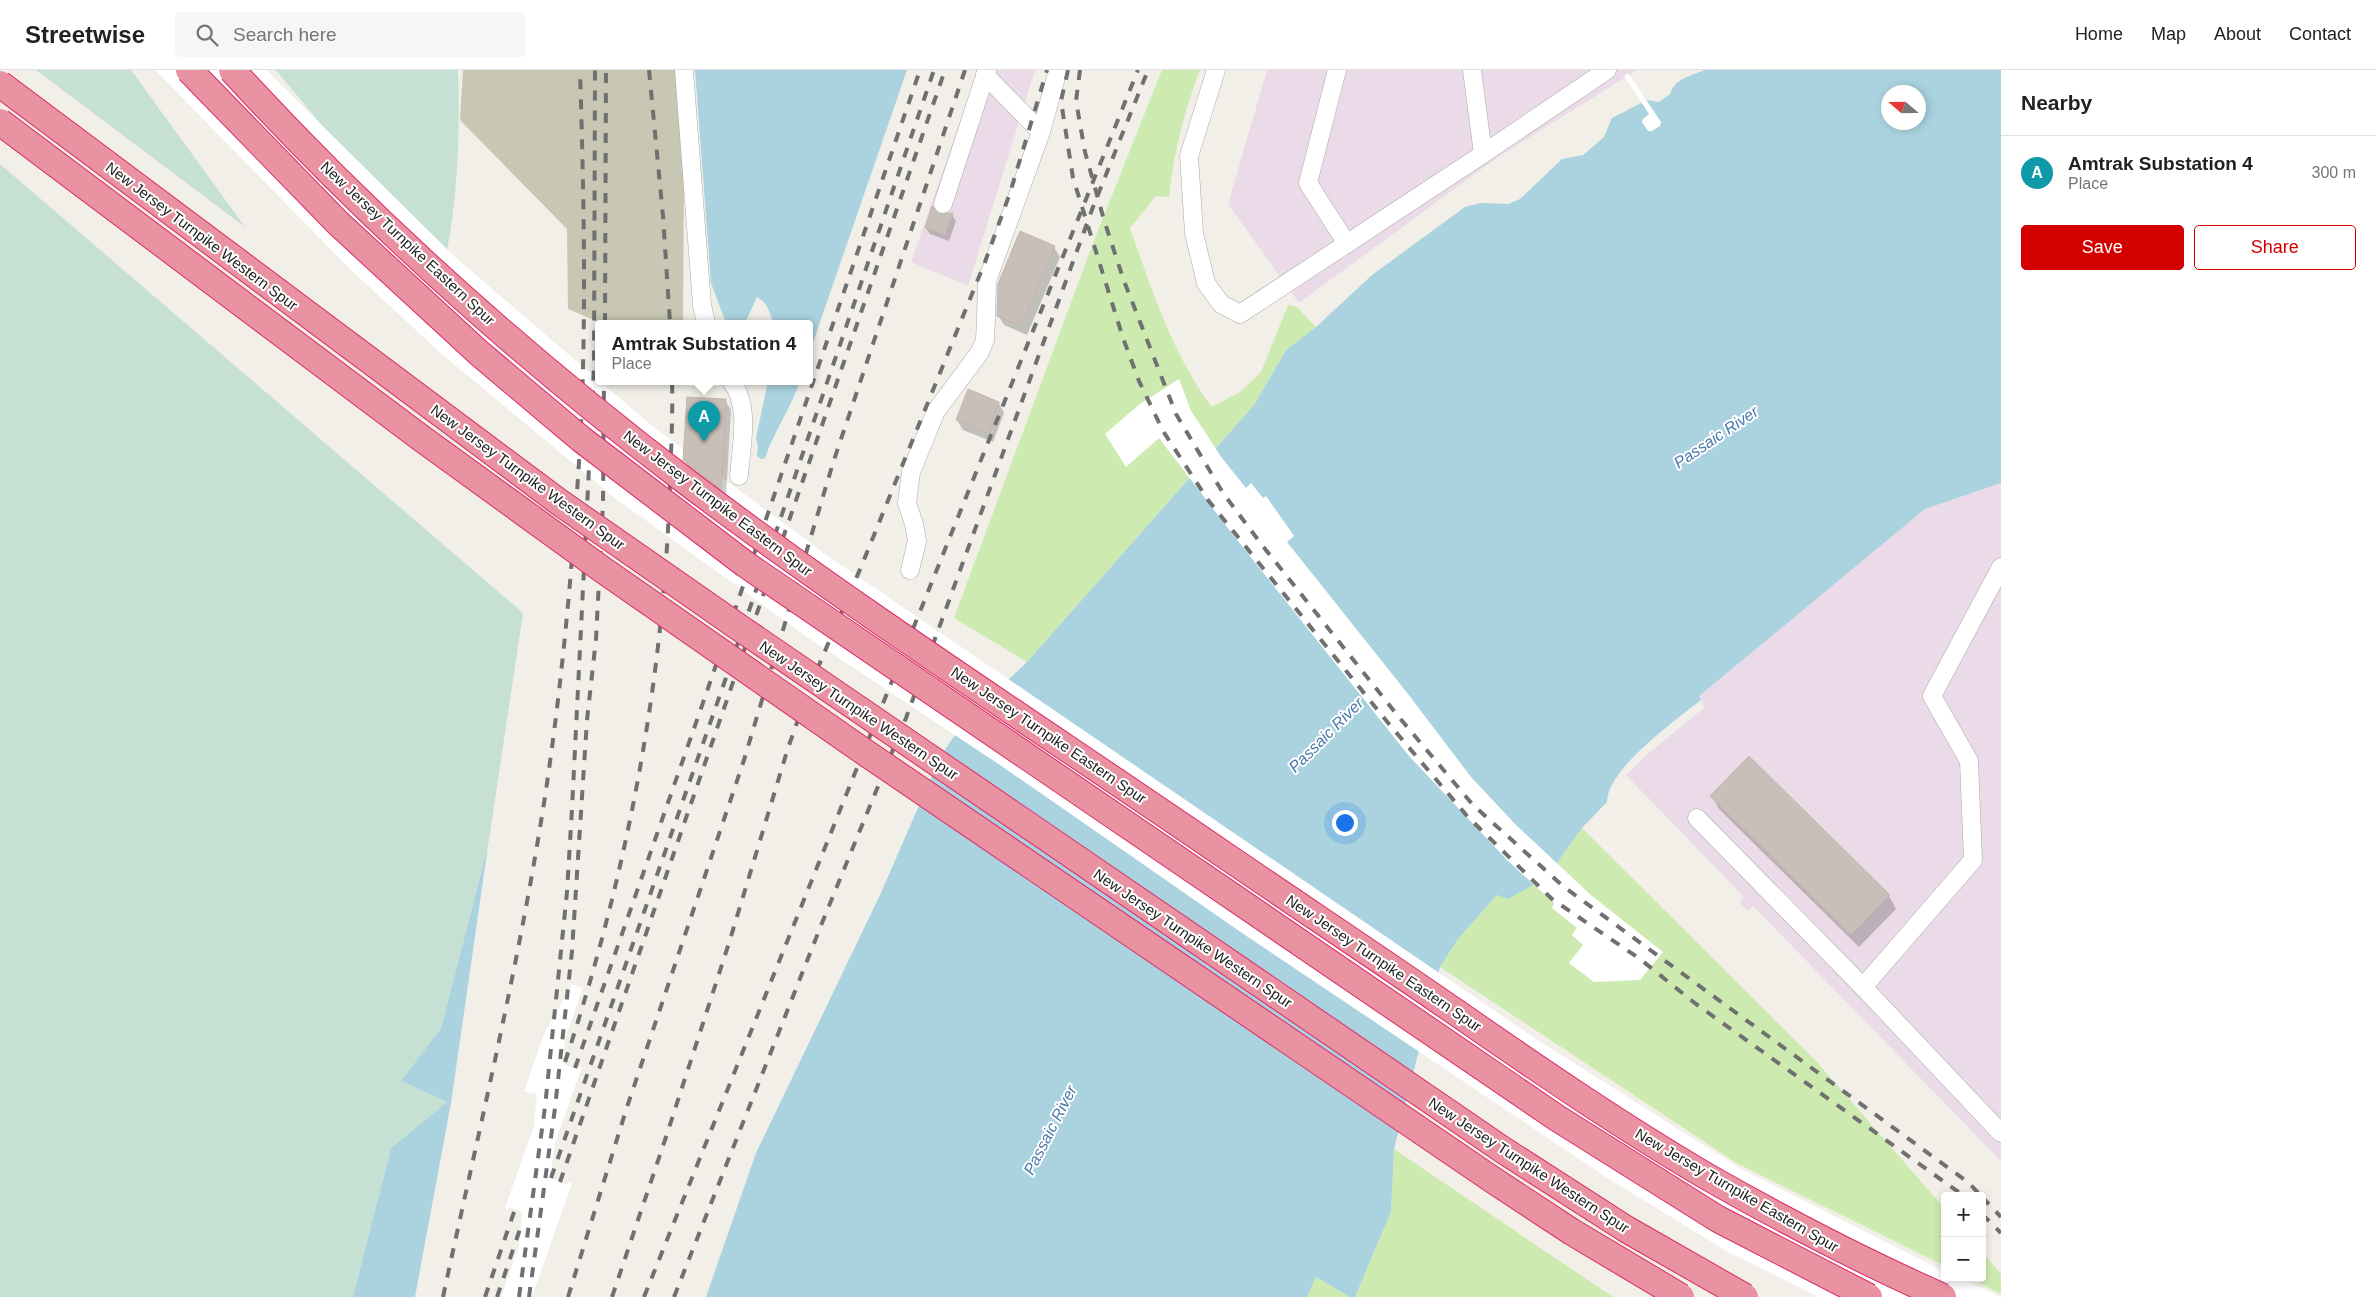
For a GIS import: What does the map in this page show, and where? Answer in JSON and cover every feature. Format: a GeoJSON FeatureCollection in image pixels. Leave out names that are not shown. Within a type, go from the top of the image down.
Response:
{"type":"FeatureCollection","features":[{"type":"Feature","properties":{"kind":"highway","name":"New Jersey Turnpike Eastern Spur"},"geometry":{"type":"LineString","coordinates":[[189,70],[338,224],[467,342],[581,439],[737,559],[1557,1118],[1718,1219],[1869,1297]]}},
{"type":"Feature","properties":{"kind":"highway","name":"New Jersey Turnpike Eastern Spur"},"geometry":{"type":"LineString","coordinates":[[232,70],[338,178],[462,296],[606,419],[756,534],[1491,1037],[1624,1125],[1704,1175],[1776,1216],[1862,1260],[1943,1297]]}},
{"type":"Feature","properties":{"kind":"highway","name":"New Jersey Turnpike Western Spur"},"geometry":{"type":"LineString","coordinates":[[0,84],[495,455],[667,578],[1511,1155],[1626,1229],[1745,1297]]}},
{"type":"Feature","properties":{"kind":"highway","name":"New Jersey Turnpike Western Spur"},"geometry":{"type":"LineString","coordinates":[[0,122],[429,444],[657,609],[1501,1185],[1572,1232],[1681,1297]]}},
{"type":"Feature","properties":{"kind":"lane"},"geometry":{"type":"LineString","coordinates":[[684,70],[702,305],[705,320]]}},
{"type":"Feature","properties":{"kind":"lane"},"geometry":{"type":"LineString","coordinates":[[910,570],[917,540],[907,503],[911,472],[936,411],[980,352],[984,340],[987,280],[1041,132],[1058,70]]}},
{"type":"Feature","properties":{"kind":"lane"},"geometry":{"type":"LineString","coordinates":[[1216,70],[1189,156],[1194,233],[1206,283],[1221,304],[1240,314],[1483,154],[1602,72]]}},
{"type":"Feature","properties":{"kind":"lane"},"geometry":{"type":"LineString","coordinates":[[1337,70],[1308,183],[1347,244]]}},
{"type":"Feature","properties":{"kind":"lane"},"geometry":{"type":"LineString","coordinates":[[1472,70],[1483,154]]}},
{"type":"Feature","properties":{"kind":"lane"},"geometry":{"type":"LineString","coordinates":[[944,204],[986,72],[1041,132]]}},
{"type":"Feature","properties":{"kind":"lane"},"geometry":{"type":"LineString","coordinates":[[734,385],[738,390],[742,403],[738,476]]}},
{"type":"Feature","properties":{"kind":"lane"},"geometry":{"type":"LineString","coordinates":[[1863,988],[1973,860],[1969,761],[1932,696],[2001,567]]}},
{"type":"Feature","properties":{"kind":"lane"},"geometry":{"type":"LineString","coordinates":[[1696,818],[2001,1132]]}},
{"type":"Feature","properties":{"kind":"shaded area"},"geometry":{"type":"Polygon","coordinates":[[[36,70],[131,70],[245,227],[36,70]]]}},
{"type":"Feature","properties":{"kind":"shaded area"},"geometry":{"type":"Polygon","coordinates":[[[276,70],[458,70],[459,117],[457,163],[453,210],[446,256],[378,193],[276,70]]]}},
{"type":"Feature","properties":{"kind":"shaded area"},"geometry":{"type":"Polygon","coordinates":[[[463,70],[677,70],[684,171],[683,320],[595,320],[568,309],[567,229],[460,120],[463,70]]]}},
{"type":"Feature","properties":{"kind":"shaded area"},"geometry":{"type":"Polygon","coordinates":[[[978,70],[1035,70],[968,286],[911,262],[978,70]]]}},
{"type":"Feature","properties":{"kind":"shaded area"},"geometry":{"type":"Polygon","coordinates":[[[1267,70],[1637,70],[1498,157],[1299,303],[1228,204],[1267,70]]]}},
{"type":"Feature","properties":{"kind":"shaded area"},"geometry":{"type":"Polygon","coordinates":[[[0,164],[523,613],[488,846],[441,1028],[401,1081],[447,1102],[391,1148],[353,1297],[0,1297],[0,164]]]}},
{"type":"Feature","properties":{"kind":"shaded area"},"geometry":{"type":"Polygon","coordinates":[[[2001,483],[2001,1161],[1753,906],[1748,911],[1739,902],[1744,897],[1626,775],[1644,757],[1705,707],[1698,696],[1925,509],[2001,483]]]}},
{"type":"Feature","properties":{"kind":"green space"},"geometry":{"type":"Polygon","coordinates":[[[1162,70],[1200,70],[1180,132],[1169,197],[1156,196],[1130,228],[1164,320],[1185,365],[1198,387],[1212,407],[1240,392],[1261,372],[1288,305],[1297,307],[1316,327],[1286,350],[1254,405],[1027,662],[954,618],[1093,243],[1162,70]]]}},
{"type":"Feature","properties":{"kind":"green space"},"geometry":{"type":"Polygon","coordinates":[[[1582,828],[1817,1062],[1941,1204],[1941,1264],[1738,1164],[1440,967],[1458,939],[1497,895],[1547,877],[1582,828]]]}},
{"type":"Feature","properties":{"kind":"green space"},"geometry":{"type":"Polygon","coordinates":[[[1394,1149],[1614,1297],[1355,1297],[1391,1212],[1394,1149]]]}},
{"type":"Feature","properties":{"kind":"green space"},"geometry":{"type":"Polygon","coordinates":[[[1986,1257],[2001,1274],[2001,1294],[1978,1282],[1986,1282],[1986,1257]]]}},
{"type":"Feature","properties":{"kind":"green space"},"geometry":{"type":"Polygon","coordinates":[[[1316,1277],[1350,1297],[1307,1297],[1316,1277]]]}},
{"type":"Feature","properties":{"kind":"water"},"geometry":{"type":"Polygon","coordinates":[[[695,70],[907,70],[813,342],[813,320],[772,320],[766,305],[757,297],[746,320],[725,320],[711,283],[695,70]]]}},
{"type":"Feature","properties":{"kind":"water","name":"Passaic River"},"geometry":{"type":"Polygon","coordinates":[[[1705,70],[2001,70],[2001,483],[1925,509],[1699,696],[1701,700],[1660,732],[1630,760],[1610,789],[1607,802],[1582,828],[1547,877],[1508,899],[1497,895],[1458,939],[1440,967],[1394,1149],[1391,1212],[1355,1297],[1350,1297],[1316,1277],[1307,1297],[706,1297],[756,1153],[880,895],[941,755],[964,722],[1027,662],[1254,405],[1286,350],[1316,327],[1372,275],[1465,207],[1481,203],[1508,204],[1520,199],[1562,159],[1583,155],[1604,137],[1612,118],[1647,100],[1659,102],[1670,94],[1676,84],[1689,76],[1705,70]]]}},
{"type":"Feature","properties":{"kind":"water"},"geometry":{"type":"Polygon","coordinates":[[[767,385],[798,385],[765,458],[761,459],[757,456],[758,446],[756,438],[767,385]]]}},
{"type":"Feature","properties":{"kind":"water"},"geometry":{"type":"Polygon","coordinates":[[[488,846],[451,1103],[415,1297],[353,1297],[391,1148],[447,1102],[401,1081],[441,1028],[488,846]]]}},
{"type":"Feature","properties":{"kind":"pier"},"geometry":{"type":"Polygon","coordinates":[[[155,70],[266,70],[457,259],[595,377],[595,385],[604,385],[651,425],[825,554],[1536,1039],[1741,1169],[1941,1270],[1941,1282],[1969,1282],[2001,1297],[1819,1297],[1728,1252],[1606,1177],[1245,935],[1000,765],[807,637],[615,498],[443,355],[349,268],[155,70]]]}},
{"type":"Feature","properties":{"kind":"pier"},"geometry":{"type":"Polygon","coordinates":[[[1628,73],[1661,122],[1660,126],[1652,131],[1648,131],[1642,122],[1649,114],[1624,76],[1628,73]]]}},
{"type":"Feature","properties":{"kind":"pier"},"geometry":{"type":"Polygon","coordinates":[[[1179,379],[1191,411],[1222,458],[1246,488],[1251,483],[1263,498],[1266,496],[1294,536],[1287,542],[1408,694],[1471,777],[1516,825],[1592,896],[1663,952],[1640,980],[1594,982],[1569,963],[1583,945],[1572,935],[1577,928],[1552,908],[1554,903],[1508,861],[1409,756],[1234,536],[1159,438],[1126,467],[1105,434],[1140,404],[1179,379]]]}},
{"type":"Feature","properties":{"kind":"pier"},"geometry":{"type":"Polygon","coordinates":[[[572,984],[583,988],[565,1039],[563,1064],[578,1069],[580,1066],[582,1067],[555,1143],[550,1178],[567,1185],[568,1182],[572,1183],[532,1297],[501,1297],[519,1246],[522,1212],[509,1207],[508,1210],[505,1208],[534,1126],[537,1094],[524,1092],[544,1034],[572,984]]]}},
{"type":"Feature","properties":{"kind":"building"},"geometry":{"type":"Polygon","coordinates":[[[932,206],[939,214],[953,213],[945,235],[925,228],[932,206]]]}},
{"type":"Feature","properties":{"kind":"building"},"geometry":{"type":"Polygon","coordinates":[[[1020,231],[1055,246],[1021,326],[997,316],[998,284],[1020,231]]]}},
{"type":"Feature","properties":{"kind":"building"},"geometry":{"type":"Polygon","coordinates":[[[968,389],[999,402],[987,433],[956,420],[968,389]]]}},
{"type":"Feature","properties":{"kind":"building"},"geometry":{"type":"Polygon","coordinates":[[[687,397],[726,399],[721,489],[683,460],[687,397]]]}},
{"type":"Feature","properties":{"kind":"building"},"geometry":{"type":"Polygon","coordinates":[[[1749,756],[1890,895],[1851,935],[1710,796],[1749,756]]]}},
{"type":"Feature","properties":{"kind":"railway"},"geometry":{"type":"LineString","coordinates":[[443,1297],[524,918],[546,790],[562,668],[570,586],[582,413],[584,217],[580,70]]}},
{"type":"Feature","properties":{"kind":"railway"},"geometry":{"type":"LineString","coordinates":[[519,1297],[545,1107],[567,892],[594,367],[595,70]]}},
{"type":"Feature","properties":{"kind":"railway"},"geometry":{"type":"LineString","coordinates":[[605,320],[606,70]]}},
{"type":"Feature","properties":{"kind":"railway"},"geometry":{"type":"LineString","coordinates":[[649,70],[663,216],[670,320]]}},
{"type":"Feature","properties":{"kind":"railway"},"geometry":{"type":"LineString","coordinates":[[813,382],[920,70]]}},
{"type":"Feature","properties":{"kind":"railway"},"geometry":{"type":"LineString","coordinates":[[551,1178],[728,672],[934,70]]}},
{"type":"Feature","properties":{"kind":"railway"},"geometry":{"type":"LineString","coordinates":[[560,1182],[945,70]]}},
{"type":"Feature","properties":{"kind":"railway"},"geometry":{"type":"LineString","coordinates":[[568,1297],[627,1107],[744,760],[833,463],[965,70]]}},
{"type":"Feature","properties":{"kind":"railway"},"geometry":{"type":"LineString","coordinates":[[612,1297],[729,943],[788,748],[810,686],[861,567],[985,262],[1010,193],[1047,70]]}},
{"type":"Feature","properties":{"kind":"railway"},"geometry":{"type":"LineString","coordinates":[[1068,70],[1061,101],[1073,178],[1123,338],[1139,381],[1163,431],[1208,500],[1389,724],[1468,817],[1552,899],[1640,959],[1696,1004],[1958,1192]]}},
{"type":"Feature","properties":{"kind":"railway"},"geometry":{"type":"LineString","coordinates":[[1080,70],[1076,101],[1085,152],[1124,281],[1176,414],[1223,493],[1398,716],[1473,805],[1564,887],[1969,1183],[1977,1192]]}},
{"type":"Feature","properties":{"kind":"railway"},"geometry":{"type":"LineString","coordinates":[[644,1297],[1138,70]]}},
{"type":"Feature","properties":{"kind":"railway"},"geometry":{"type":"LineString","coordinates":[[674,1297],[822,923],[906,718],[1093,207],[1148,70]]}},
{"type":"Feature","properties":{"kind":"railway"},"geometry":{"type":"LineString","coordinates":[[529,1297],[555,1108],[572,951],[587,720],[596,639],[603,503],[604,385]]}},
{"type":"Feature","properties":{"kind":"railway"},"geometry":{"type":"LineString","coordinates":[[565,1062],[607,920],[639,776],[660,630],[670,483],[672,385]]}},
{"type":"Feature","properties":{"kind":"railway"},"geometry":{"type":"LineString","coordinates":[[575,1068],[812,385]]}},
{"type":"Feature","properties":{"kind":"railway"},"geometry":{"type":"LineString","coordinates":[[1986,1201],[2001,1217]]}},
{"type":"Feature","properties":{"kind":"railway"},"geometry":{"type":"LineString","coordinates":[[485,1297],[515,1209]]}},
{"type":"Feature","properties":{"kind":"railway"},"geometry":{"type":"LineString","coordinates":[[1986,1218],[2001,1233]]}},
{"type":"Feature","properties":{"kind":"railway"},"geometry":{"type":"LineString","coordinates":[[497,1297],[520,1229]]}},
{"type":"Feature","properties":{"kind":"place","name":"Amtrak Substation 4"},"geometry":{"type":"Point","coordinates":[704,442]}}]}
